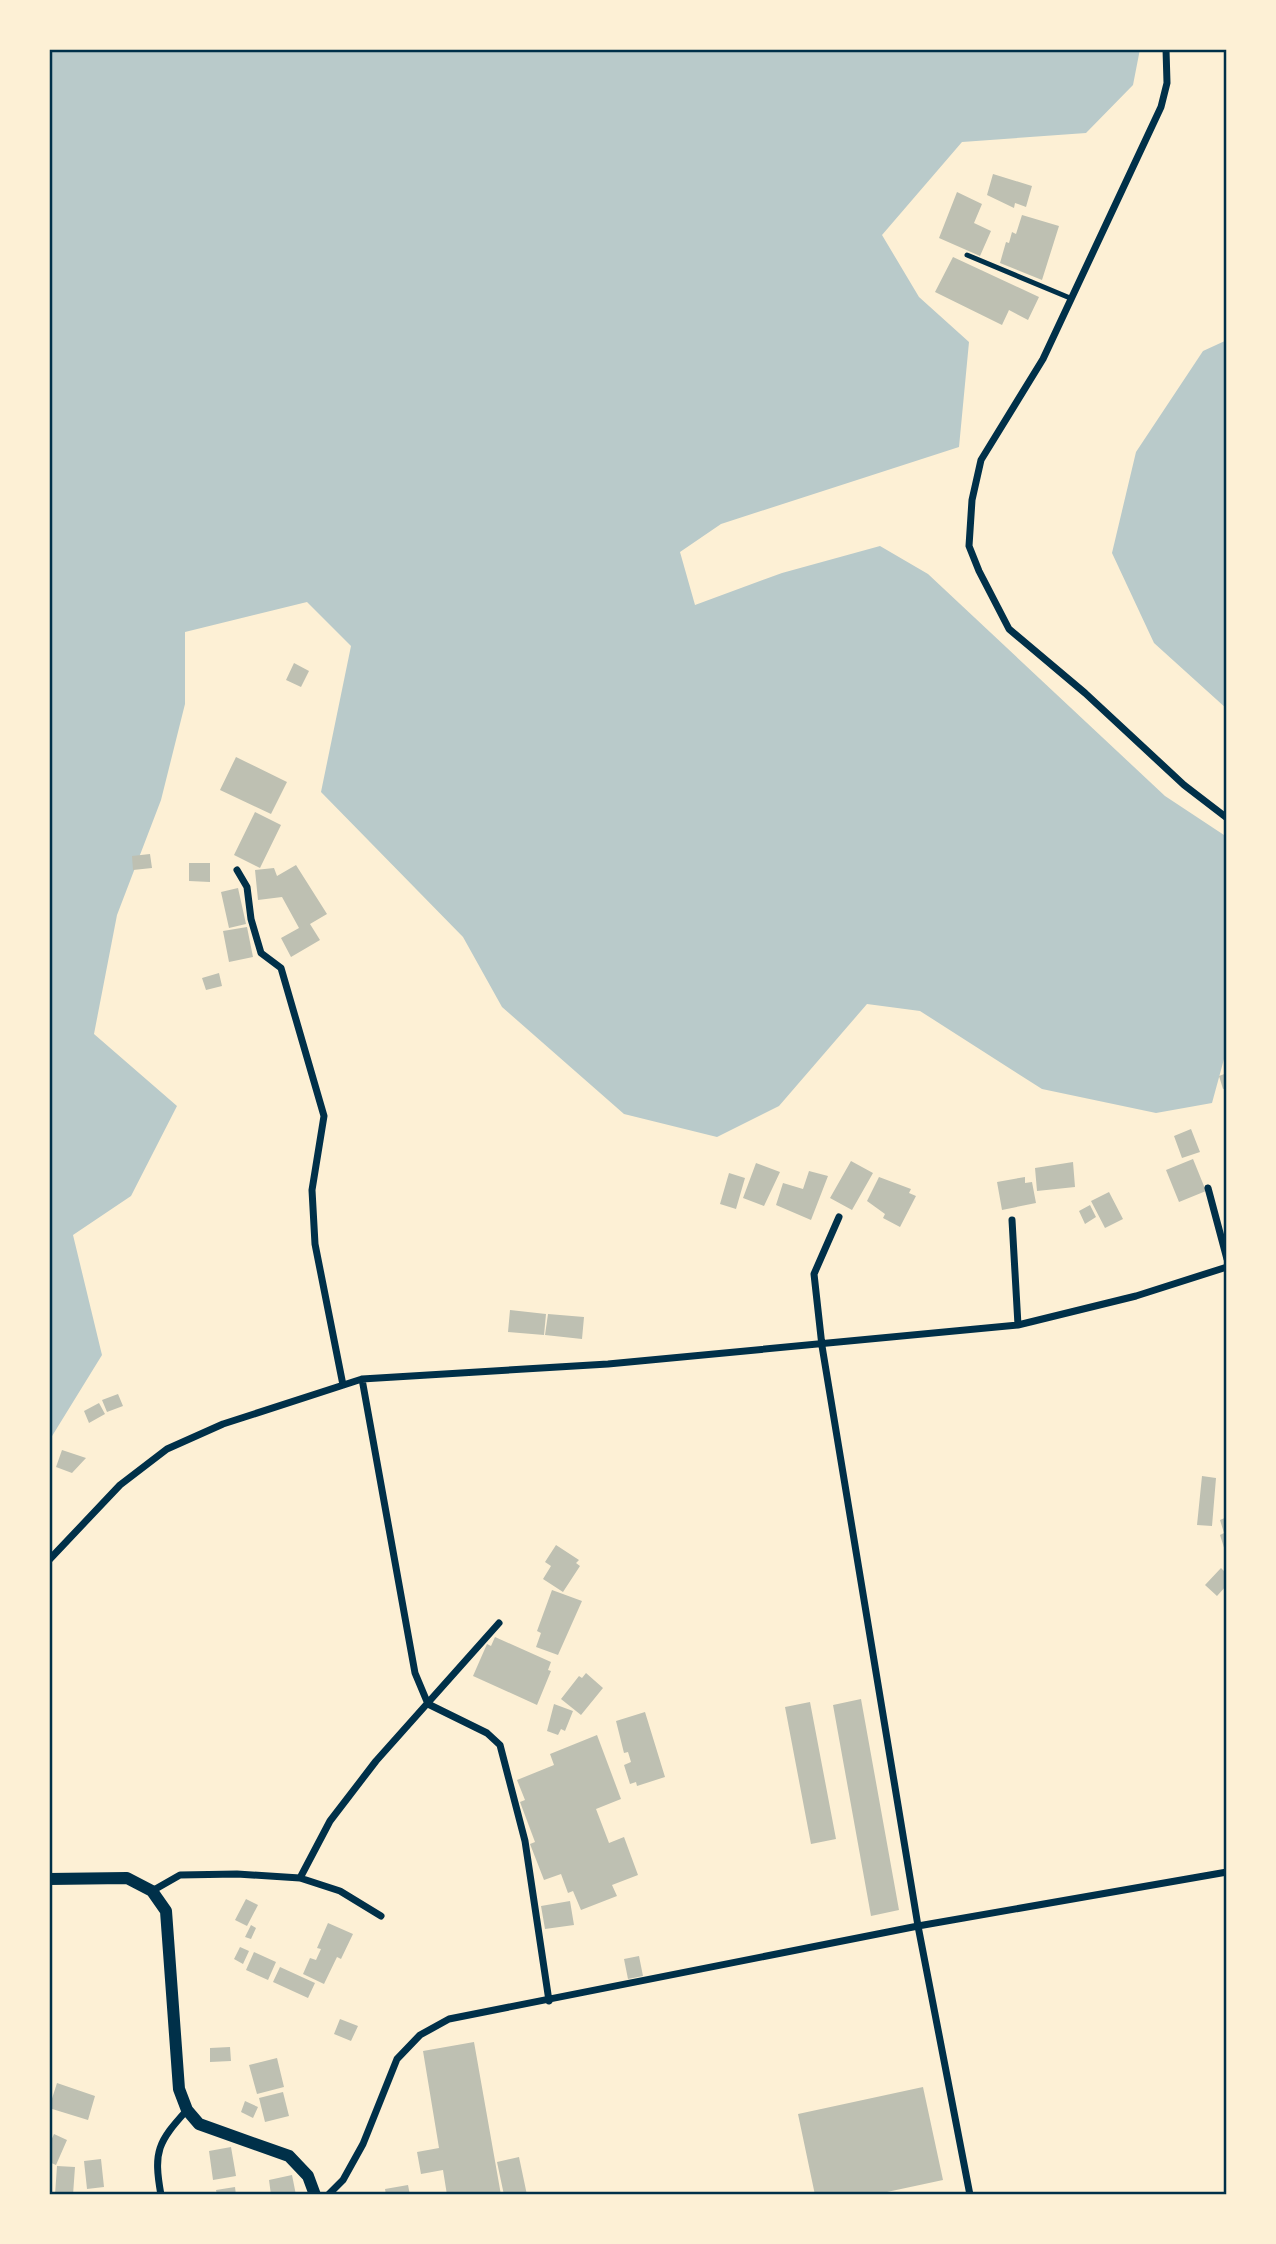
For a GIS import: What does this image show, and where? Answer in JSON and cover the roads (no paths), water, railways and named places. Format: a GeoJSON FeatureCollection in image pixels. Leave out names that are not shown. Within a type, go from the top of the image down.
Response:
{"type":"FeatureCollection","features":[{"type":"Feature","properties":{"kind":"street"},"geometry":{"type":"LineString","coordinates":[[1166,49],[1167,83],[1161,107],[1043,359],[981,460],[972,500],[970,546],[979,571],[1009,629],[1086,693],[1184,785],[1227,818]]}},
{"type":"Feature","properties":{"kind":"street"},"geometry":{"type":"LineString","coordinates":[[237,870],[247,887],[251,919],[261,953],[281,968],[324,1116],[312,1190],[315,1244],[343,1385]]}},
{"type":"Feature","properties":{"kind":"street"},"geometry":{"type":"LineString","coordinates":[[1208,1188],[1227,1259]]}},
{"type":"Feature","properties":{"kind":"street"},"geometry":{"type":"LineString","coordinates":[[839,1217],[814,1274],[822,1346],[918,1926],[970,2195]]}},
{"type":"Feature","properties":{"kind":"street"},"geometry":{"type":"LineString","coordinates":[[1012,1220],[1018,1325]]}},
{"type":"Feature","properties":{"kind":"street"},"geometry":{"type":"LineString","coordinates":[[49,1560],[120,1485],[167,1450],[223,1424],[362,1379],[608,1364],[822,1346],[1018,1325],[1136,1296],[1227,1267]]}},
{"type":"Feature","properties":{"kind":"street"},"geometry":{"type":"LineString","coordinates":[[362,1379],[415,1672],[428,1704],[487,1733],[500,1745],[525,1841],[550,2001]]}},
{"type":"Feature","properties":{"kind":"street"},"geometry":{"type":"LineString","coordinates":[[300,1878],[331,1821],[376,1761],[499,1623]]}},
{"type":"Feature","properties":{"kind":"street"},"geometry":{"type":"LineString","coordinates":[[328,2195],[343,2180],[363,2144],[397,2059],[420,2035],[449,2019],[918,1926],[1227,1872]]}},
{"type":"Feature","properties":{"kind":"street"},"geometry":{"type":"LineString","coordinates":[[152,1891],[180,1875],[237,1874],[300,1878],[340,1891],[381,1916]]}},
{"type":"Feature","properties":{"kind":"street"},"geometry":{"type":"LineString","coordinates":[[49,1879],[127,1878],[152,1891],[166,1912],[179,2089],[187,2110],[199,2123],[289,2157],[308,2176],[315,2195]]}},
{"type":"Feature","properties":{"kind":"street"},"geometry":{"type":"LineString","coordinates":[[161,2195],[157,2174],[161,2138],[187,2110]]}},
{"type":"Feature","properties":{"kind":"lane"},"geometry":{"type":"LineString","coordinates":[[967,255],[1070,298]]}}]}
